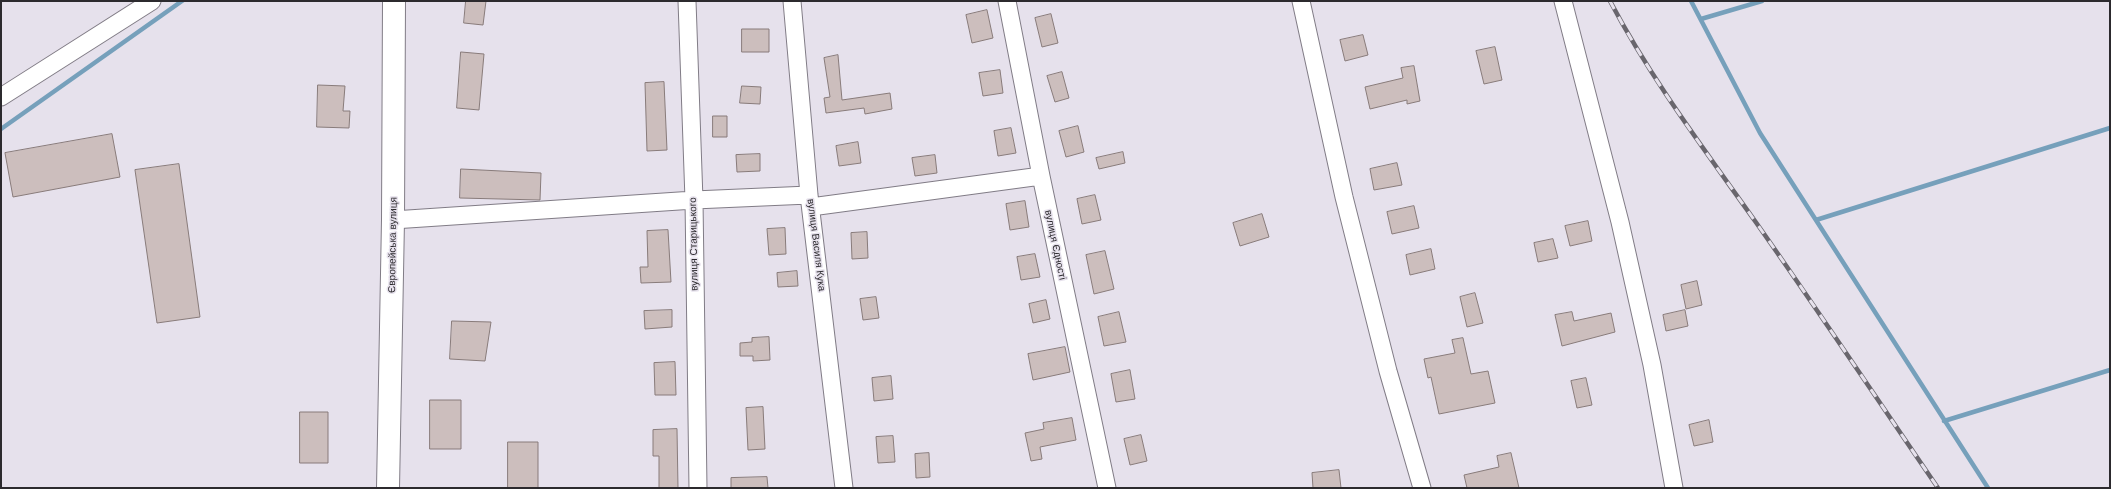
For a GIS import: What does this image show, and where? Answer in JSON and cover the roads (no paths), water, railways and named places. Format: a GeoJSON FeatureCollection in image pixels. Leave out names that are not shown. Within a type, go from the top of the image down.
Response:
{"type":"FeatureCollection","features":[{"type":"Feature","properties":{"kind":"main road","name":"Європейська вулиця"},"geometry":{"type":"LineString","coordinates":[[388,488],[393,220],[394,1]]}},
{"type":"Feature","properties":{"kind":"street"},"geometry":{"type":"LineString","coordinates":[[1,98],[152,1]]}},
{"type":"Feature","properties":{"kind":"street","name":"вулиця Старицького"},"geometry":{"type":"LineString","coordinates":[[687,1],[694,200],[698,488]]}},
{"type":"Feature","properties":{"kind":"street","name":"вулиця Василя Кука"},"geometry":{"type":"LineString","coordinates":[[792,1],[810,201],[844,488]]}},
{"type":"Feature","properties":{"kind":"street","name":"вулиця Єдності"},"geometry":{"type":"LineString","coordinates":[[1007,1],[1041,176],[1107,488]]}},
{"type":"Feature","properties":{"kind":"street"},"geometry":{"type":"LineString","coordinates":[[1301,1],[1344,197],[1388,371],[1422,488]]}},
{"type":"Feature","properties":{"kind":"street"},"geometry":{"type":"LineString","coordinates":[[1563,1],[1620,222],[1652,365],[1674,488]]}},
{"type":"Feature","properties":{"kind":"street"},"geometry":{"type":"LineString","coordinates":[[393,220],[694,200],[810,201],[1041,176]]}},
{"type":"Feature","properties":{"kind":"waterway"},"geometry":{"type":"LineString","coordinates":[[1,129],[182,1]]}},
{"type":"Feature","properties":{"kind":"waterway"},"geometry":{"type":"LineString","coordinates":[[1691,1],[1760,133],[1988,488]]}},
{"type":"Feature","properties":{"kind":"waterway"},"geometry":{"type":"LineString","coordinates":[[1701,19],[1762,1]]}},
{"type":"Feature","properties":{"kind":"waterway"},"geometry":{"type":"LineString","coordinates":[[1816,220],[2110,128]]}},
{"type":"Feature","properties":{"kind":"waterway"},"geometry":{"type":"LineString","coordinates":[[1944,421],[2110,370]]}},
{"type":"Feature","properties":{"kind":"railway"},"geometry":{"type":"LineString","coordinates":[[1610,1],[1660,86],[1801,287],[1938,488]]}}]}
